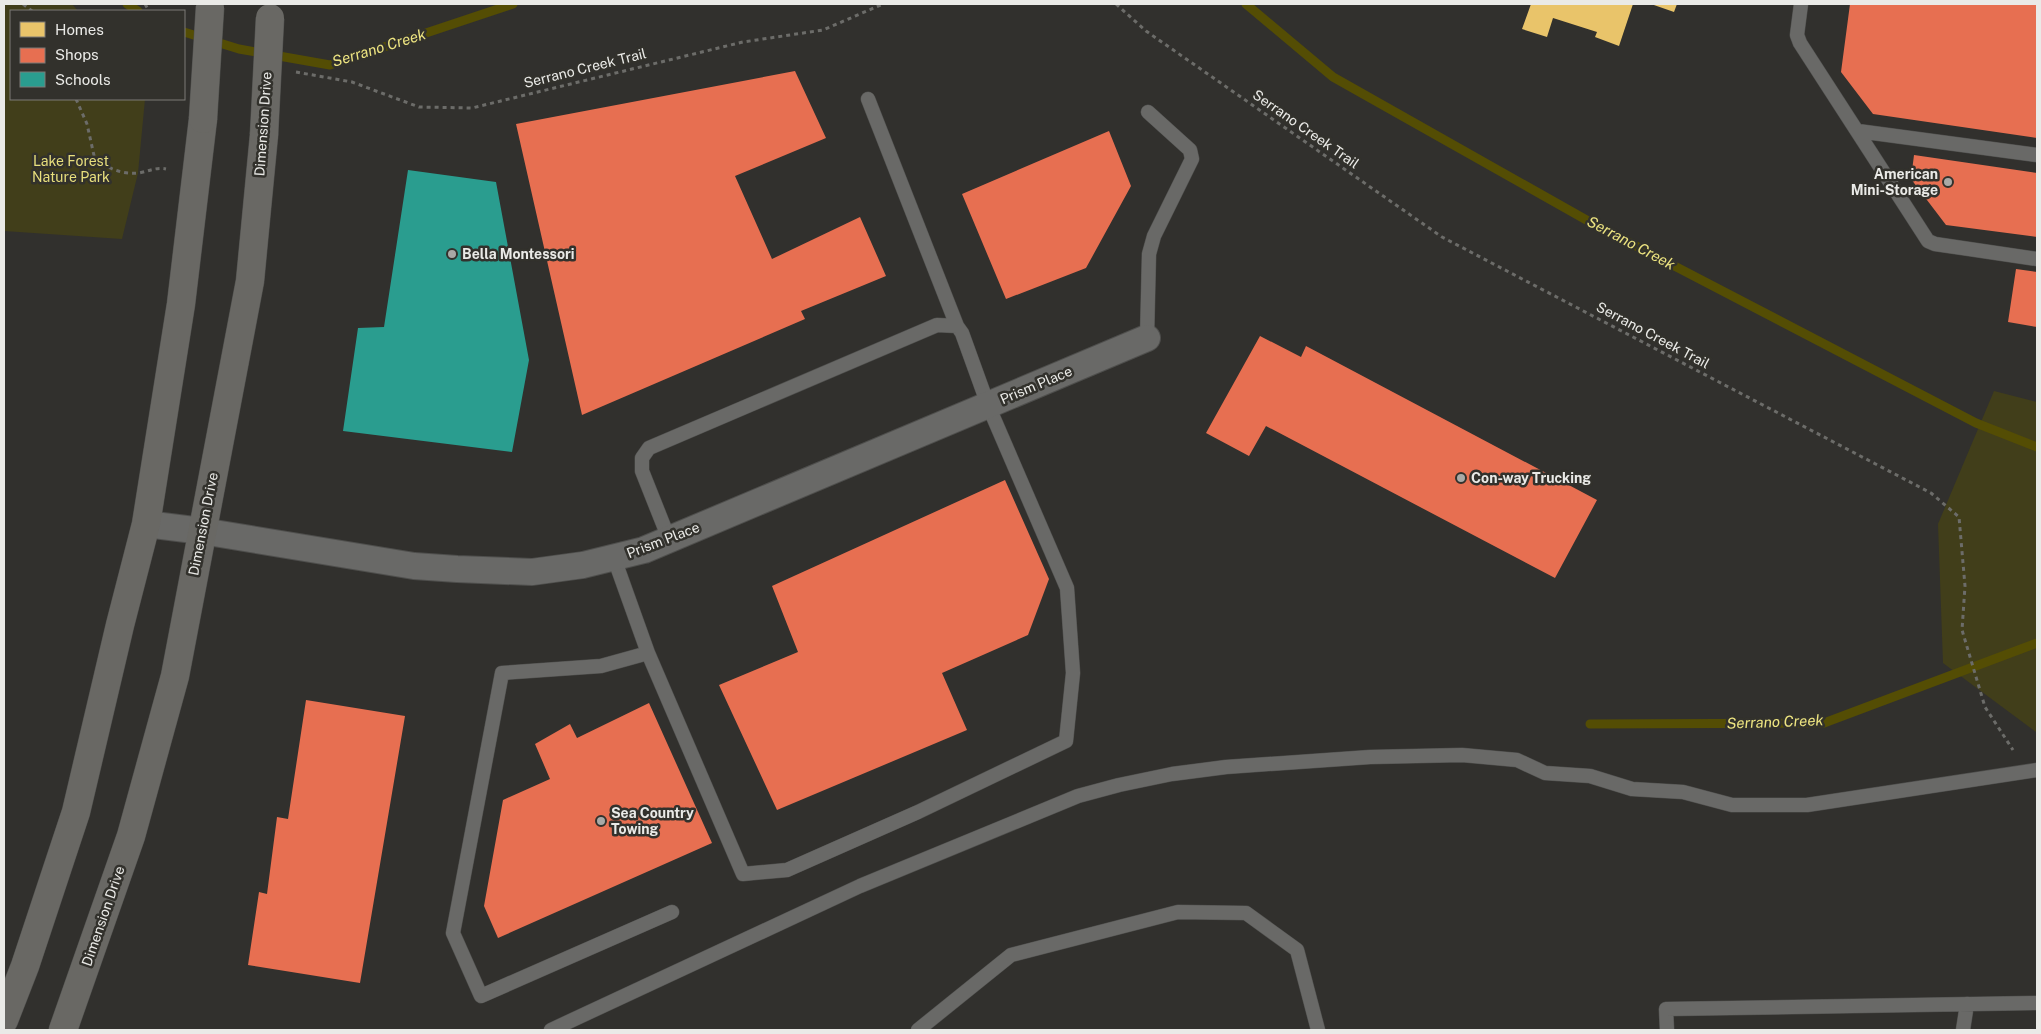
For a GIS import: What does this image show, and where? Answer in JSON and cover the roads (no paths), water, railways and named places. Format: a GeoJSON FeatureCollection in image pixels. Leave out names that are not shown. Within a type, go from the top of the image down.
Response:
{"type":"FeatureCollection","features":[{"type":"Feature","properties":{"kind":"main road"},"geometry":{"type":"LineString","coordinates":[[4,1020],[25,966],[76,812],[146,524],[181,304],[204,119],[210,6]]}},
{"type":"Feature","properties":{"kind":"main road","name":"Dimension Drive"},"geometry":{"type":"LineString","coordinates":[[63,1030],[131,836],[175,676],[250,281],[264,135],[270,11]]}},
{"type":"Feature","properties":{"kind":"street","name":"Prism Place"},"geometry":{"type":"LineString","coordinates":[[146,524],[202,530],[414,566],[532,572],[583,566],[644,550],[1147,338]]}},
{"type":"Feature","properties":{"kind":"lane"},"geometry":{"type":"LineString","coordinates":[[1801,4],[1797,28],[1800,44],[1928,240],[1935,244],[2037,259]]}},
{"type":"Feature","properties":{"kind":"lane"},"geometry":{"type":"LineString","coordinates":[[614,558],[648,653],[743,874],[787,870],[918,812],[1066,741],[1073,672],[1067,588],[988,405],[962,333],[957,326],[868,99]]}},
{"type":"Feature","properties":{"kind":"lane"},"geometry":{"type":"LineString","coordinates":[[1147,338],[1149,254],[1154,236],[1192,159],[1190,150],[1148,112]]}},
{"type":"Feature","properties":{"kind":"lane"},"geometry":{"type":"LineString","coordinates":[[1858,132],[2037,156]]}},
{"type":"Feature","properties":{"kind":"lane"},"geometry":{"type":"LineString","coordinates":[[669,539],[642,471],[642,458],[649,448],[937,325],[957,326]]}},
{"type":"Feature","properties":{"kind":"lane"},"geometry":{"type":"LineString","coordinates":[[648,653],[601,666],[502,673],[452,933],[481,996],[672,912]]}},
{"type":"Feature","properties":{"kind":"lane"},"geometry":{"type":"LineString","coordinates":[[551,1030],[851,890],[896,871],[1078,796],[1118,785],[1172,774],[1226,767],[1370,757],[1462,755],[1517,760],[1545,773],[1590,776],[1632,789],[1683,792],[1732,805],[1808,805],[2037,770]]}},
{"type":"Feature","properties":{"kind":"lane"},"geometry":{"type":"LineString","coordinates":[[918,1030],[1011,955],[1178,912],[1246,913],[1297,950],[1318,1030]]}},
{"type":"Feature","properties":{"kind":"lane"},"geometry":{"type":"LineString","coordinates":[[1667,1030],[1666,1009],[2037,1003]]}},
{"type":"Feature","properties":{"kind":"lane"},"geometry":{"type":"LineString","coordinates":[[1963,1030],[1967,1004]]}},
{"type":"Feature","properties":{"kind":"waterway","name":"Serrano Creek"},"geometry":{"type":"LineString","coordinates":[[127,4],[136,10]]}},
{"type":"Feature","properties":{"kind":"waterway","name":"Serrano Creek"},"geometry":{"type":"LineString","coordinates":[[185,32],[239,49],[330,65],[513,4]]}},
{"type":"Feature","properties":{"kind":"waterway","name":"Serrano Creek"},"geometry":{"type":"LineString","coordinates":[[1246,4],[1333,77],[1590,222],[1976,423],[2037,447]]}},
{"type":"Feature","properties":{"kind":"waterway","name":"Serrano Creek"},"geometry":{"type":"LineString","coordinates":[[1590,724],[1824,723],[2037,643]]}},
{"type":"Feature","properties":{"kind":"place","name":"American Mini-Storage"},"geometry":{"type":"Point","coordinates":[1948,182]}},
{"type":"Feature","properties":{"kind":"place","name":"Bella Montessori"},"geometry":{"type":"Point","coordinates":[452,254]}},
{"type":"Feature","properties":{"kind":"place","name":"Con-way Trucking"},"geometry":{"type":"Point","coordinates":[1461,478]}},
{"type":"Feature","properties":{"kind":"place","name":"Sea Country Towing"},"geometry":{"type":"Point","coordinates":[601,821]}},
{"type":"Feature","properties":{"kind":"park label","name":"Lake Forest Nature Park"},"geometry":{"type":"Point","coordinates":[71,170]}}]}
